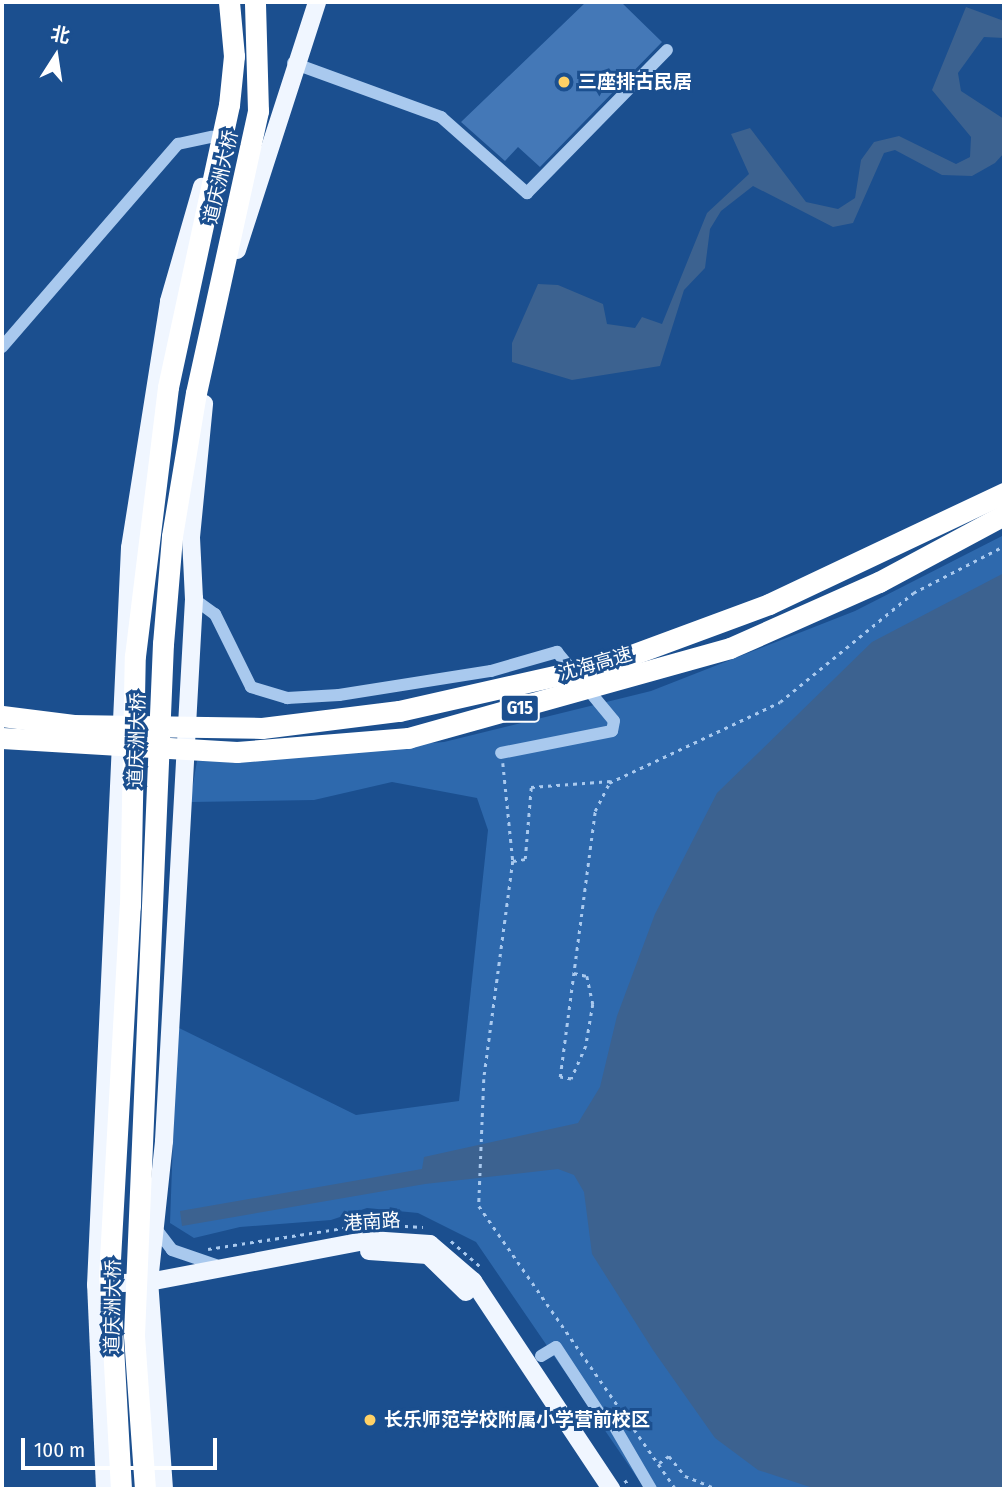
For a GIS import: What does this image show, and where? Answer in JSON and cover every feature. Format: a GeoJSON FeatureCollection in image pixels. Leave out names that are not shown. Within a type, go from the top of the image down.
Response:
{"type":"FeatureCollection","features":[{"type":"Feature","properties":{"kind":"highway","name":"道庆洲大桥"},"geometry":{"type":"LineString","coordinates":[[121,1489],[109,1277],[130,905],[135,656],[168,387],[229,105],[234,56],[229,2]]}},
{"type":"Feature","properties":{"kind":"highway","name":"道庆洲大桥"},"geometry":{"type":"LineString","coordinates":[[145,1489],[134,1335],[163,644],[172,536],[196,393],[258,111],[255,2]]}},
{"type":"Feature","properties":{"kind":"highway","name":"沈海高速"},"geometry":{"type":"LineString","coordinates":[[2,716],[73,725],[262,729],[399,710],[607,664],[769,604],[1004,493]]}},
{"type":"Feature","properties":{"kind":"highway","name":"沈海高速"},"geometry":{"type":"LineString","coordinates":[[2,738],[237,752],[408,738],[730,648],[879,582],[1004,515]]}},
{"type":"Feature","properties":{"kind":"main road"},"geometry":{"type":"LineString","coordinates":[[105,1489],[97,1291],[130,548],[169,301],[212,137],[264,2]]}},
{"type":"Feature","properties":{"kind":"main road"},"geometry":{"type":"LineString","coordinates":[[164,1489],[149,1287],[157,1230],[194,599],[191,537],[202,418],[222,300],[293,62],[317,2]]}},
{"type":"Feature","properties":{"kind":"main road","name":"港南路"},"geometry":{"type":"LineString","coordinates":[[149,1287],[234,1266],[370,1240],[430,1244],[473,1281],[617,1484]]}},
{"type":"Feature","properties":{"kind":"main road","name":"港南路"},"geometry":{"type":"LineString","coordinates":[[97,1291],[149,1287],[370,1251],[428,1255],[463,1287],[597,1489]]}},
{"type":"Feature","properties":{"kind":"street"},"geometry":{"type":"LineString","coordinates":[[293,62],[441,117],[527,193],[667,50]]}},
{"type":"Feature","properties":{"kind":"street"},"geometry":{"type":"LineString","coordinates":[[2,347],[178,144],[212,137]]}},
{"type":"Feature","properties":{"kind":"street"},"geometry":{"type":"LineString","coordinates":[[194,599],[215,614],[251,687],[287,698],[339,695],[491,671],[557,652],[614,720],[612,731],[501,753]]}},
{"type":"Feature","properties":{"kind":"street"},"geometry":{"type":"LineString","coordinates":[[157,1230],[186,1258],[234,1266]]}},
{"type":"Feature","properties":{"kind":"street"},"geometry":{"type":"LineString","coordinates":[[541,1356],[556,1347],[604,1420],[609,1417],[652,1489]]}},
{"type":"Feature","properties":{"kind":"path"},"geometry":{"type":"LineString","coordinates":[[513,861],[525,859],[531,787],[611,781],[780,702],[913,593],[1004,546]]}},
{"type":"Feature","properties":{"kind":"path"},"geometry":{"type":"LineString","coordinates":[[501,753],[513,861],[476,1185],[492,1231],[676,1489]]}},
{"type":"Feature","properties":{"kind":"path"},"geometry":{"type":"LineString","coordinates":[[573,973],[587,976],[593,1004],[586,1046],[571,1079],[560,1077],[573,973],[595,811],[611,781]]}},
{"type":"Feature","properties":{"kind":"path"},"geometry":{"type":"LineString","coordinates":[[367,1225],[400,1222],[434,1232]]}},
{"type":"Feature","properties":{"kind":"path"},"geometry":{"type":"LineString","coordinates":[[200,1250],[354,1227]]}},
{"type":"Feature","properties":{"kind":"path"},"geometry":{"type":"LineString","coordinates":[[441,1235],[486,1274]]}},
{"type":"Feature","properties":{"kind":"path"},"geometry":{"type":"LineString","coordinates":[[658,1463],[669,1456],[685,1476],[715,1489]]}},
{"type":"Feature","properties":{"kind":"path"},"geometry":{"type":"LineString","coordinates":[[617,1484],[631,1489]]}},
{"type":"Feature","properties":{"kind":"shaded area"},"geometry":{"type":"Polygon","coordinates":[[[966,7],[1004,21],[1004,38],[984,37],[958,73],[961,91],[1004,119],[1004,153],[995,163],[972,176],[942,175],[895,150],[884,153],[853,223],[833,227],[753,186],[721,211],[710,229],[705,268],[684,290],[660,366],[572,380],[512,362],[512,343],[538,284],[558,285],[603,304],[607,324],[635,328],[642,317],[662,324],[707,213],[749,174],[731,134],[750,128],[806,202],[838,209],[855,198],[861,160],[874,142],[899,136],[956,164],[970,157],[971,137],[932,90],[966,7]]]}},
{"type":"Feature","properties":{"kind":"shaded area"},"geometry":{"type":"Polygon","coordinates":[[[1004,535],[1004,592],[845,1489],[645,1489],[476,1242],[418,1213],[367,1208],[331,1220],[240,1227],[194,1238],[170,1223],[177,1027],[356,1115],[459,1101],[488,830],[477,798],[392,782],[314,800],[190,802],[197,761],[444,742],[651,691],[855,611],[1004,535]]]}},
{"type":"Feature","properties":{"kind":"shaded area"},"geometry":{"type":"Polygon","coordinates":[[[1004,573],[1004,1489],[816,1489],[758,1470],[715,1438],[653,1350],[592,1254],[584,1192],[574,1175],[558,1169],[425,1184],[182,1226],[180,1211],[422,1169],[424,1157],[578,1123],[600,1087],[617,1016],[655,914],[717,793],[872,642],[1004,573]]]}},
{"type":"Feature","properties":{"kind":"building","name":"三座排古民居"},"geometry":{"type":"Polygon","coordinates":[[[586,2],[621,2],[662,42],[540,167],[518,147],[505,161],[461,122],[586,2]]]}},
{"type":"Feature","properties":{"kind":"place","name":"三座排古民居"},"geometry":{"type":"Point","coordinates":[564,82]}},
{"type":"Feature","properties":{"kind":"place","name":"长乐师范学校附属小学营前校区"},"geometry":{"type":"Point","coordinates":[370,1420]}}]}
